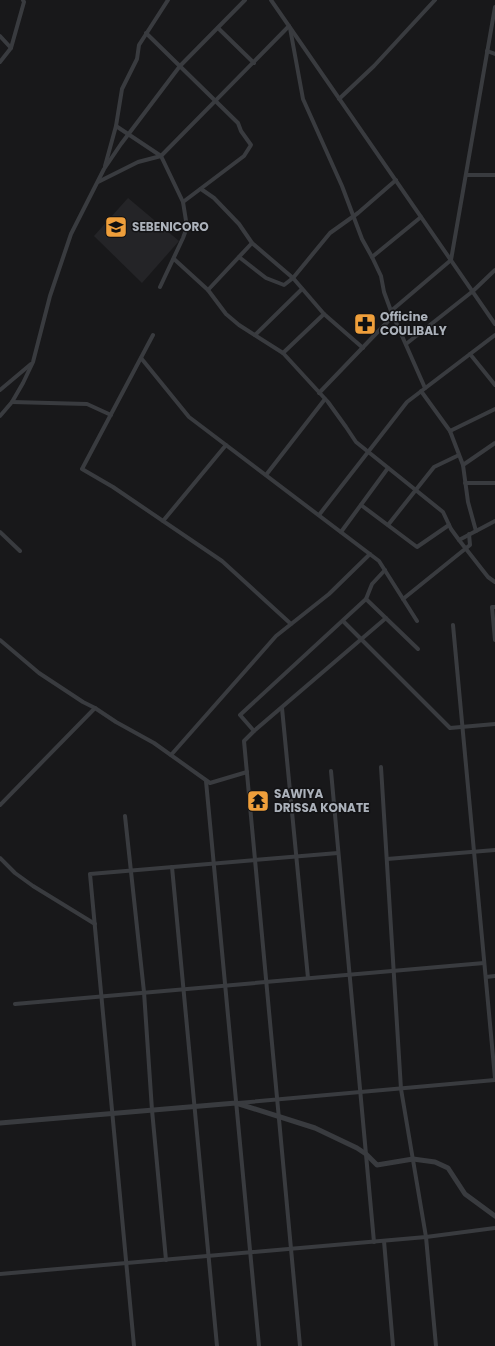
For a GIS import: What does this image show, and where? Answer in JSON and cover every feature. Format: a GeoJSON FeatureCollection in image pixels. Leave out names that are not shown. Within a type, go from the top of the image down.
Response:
{"type":"FeatureCollection","features":[{"type":"Feature","properties":{"kind":"street"},"geometry":{"type":"LineString","coordinates":[[0,62],[11,48],[24,2],[23,0]]}},
{"type":"Feature","properties":{"kind":"street"},"geometry":{"type":"LineString","coordinates":[[104,169],[116,126],[122,89],[136,59],[139,45],[168,0]]}},
{"type":"Feature","properties":{"kind":"street"},"geometry":{"type":"LineString","coordinates":[[0,416],[12,402],[24,383],[33,362],[50,296],[70,234],[104,169],[180,66],[245,0]]}},
{"type":"Feature","properties":{"kind":"street"},"geometry":{"type":"LineString","coordinates":[[271,0],[473,292],[493,317],[495,324]]}},
{"type":"Feature","properties":{"kind":"street"},"geometry":{"type":"LineString","coordinates":[[339,98],[374,66],[435,0]]}},
{"type":"Feature","properties":{"kind":"street"},"geometry":{"type":"LineString","coordinates":[[391,311],[451,260],[495,7]]}},
{"type":"Feature","properties":{"kind":"street"},"geometry":{"type":"LineString","coordinates":[[97,182],[138,162],[161,156],[289,26]]}},
{"type":"Feature","properties":{"kind":"street"},"geometry":{"type":"LineString","coordinates":[[289,26],[303,100],[342,186],[362,239],[381,276],[384,292],[391,311],[406,344],[423,389],[450,432],[463,464],[468,502],[476,531]]}},
{"type":"Feature","properties":{"kind":"street"},"geometry":{"type":"LineString","coordinates":[[218,28],[254,62]]}},
{"type":"Feature","properties":{"kind":"street"},"geometry":{"type":"LineString","coordinates":[[146,34],[238,122],[241,131],[251,145],[244,156],[183,202]]}},
{"type":"Feature","properties":{"kind":"street"},"geometry":{"type":"LineString","coordinates":[[0,36],[11,48]]}},
{"type":"Feature","properties":{"kind":"street"},"geometry":{"type":"LineString","coordinates":[[487,50],[495,54]]}},
{"type":"Feature","properties":{"kind":"street"},"geometry":{"type":"LineString","coordinates":[[116,126],[161,156],[183,202],[187,227],[174,259],[160,286]]}},
{"type":"Feature","properties":{"kind":"street"},"geometry":{"type":"LineString","coordinates":[[466,175],[495,174]]}},
{"type":"Feature","properties":{"kind":"street"},"geometry":{"type":"LineString","coordinates":[[238,257],[266,278],[284,285],[293,278],[324,240],[337,227],[353,216],[396,180]]}},
{"type":"Feature","properties":{"kind":"street"},"geometry":{"type":"LineString","coordinates":[[201,189],[214,198],[239,224],[252,243],[293,278],[324,314],[363,348]]}},
{"type":"Feature","properties":{"kind":"street"},"geometry":{"type":"LineString","coordinates":[[372,257],[422,217]]}},
{"type":"Feature","properties":{"kind":"street"},"geometry":{"type":"LineString","coordinates":[[208,290],[252,243]]}},
{"type":"Feature","properties":{"kind":"street"},"geometry":{"type":"LineString","coordinates":[[174,259],[208,290],[226,314],[239,325],[283,353],[325,399],[356,442],[443,512],[458,540],[488,577],[495,582]]}},
{"type":"Feature","properties":{"kind":"street"},"geometry":{"type":"LineString","coordinates":[[406,344],[473,292],[495,270]]}},
{"type":"Feature","properties":{"kind":"street"},"geometry":{"type":"LineString","coordinates":[[255,335],[302,289]]}},
{"type":"Feature","properties":{"kind":"street"},"geometry":{"type":"LineString","coordinates":[[283,353],[324,314]]}},
{"type":"Feature","properties":{"kind":"street"},"geometry":{"type":"LineString","coordinates":[[320,393],[393,316]]}},
{"type":"Feature","properties":{"kind":"street"},"geometry":{"type":"LineString","coordinates":[[319,515],[407,402],[495,335]]}},
{"type":"Feature","properties":{"kind":"street"},"geometry":{"type":"LineString","coordinates":[[153,336],[82,469],[113,487],[222,561],[291,624]]}},
{"type":"Feature","properties":{"kind":"street"},"geometry":{"type":"LineString","coordinates":[[470,354],[495,385]]}},
{"type":"Feature","properties":{"kind":"street"},"geometry":{"type":"LineString","coordinates":[[141,358],[189,417],[379,561],[417,621]]}},
{"type":"Feature","properties":{"kind":"street"},"geometry":{"type":"LineString","coordinates":[[0,390],[33,362]]}},
{"type":"Feature","properties":{"kind":"street"},"geometry":{"type":"LineString","coordinates":[[266,475],[325,399]]}},
{"type":"Feature","properties":{"kind":"street"},"geometry":{"type":"LineString","coordinates":[[12,402],[87,404],[111,415]]}},
{"type":"Feature","properties":{"kind":"street"},"geometry":{"type":"LineString","coordinates":[[450,432],[495,409]]}},
{"type":"Feature","properties":{"kind":"street"},"geometry":{"type":"LineString","coordinates":[[463,464],[495,443]]}},
{"type":"Feature","properties":{"kind":"street"},"geometry":{"type":"LineString","coordinates":[[163,521],[226,445]]}},
{"type":"Feature","properties":{"kind":"street"},"geometry":{"type":"LineString","coordinates":[[388,525],[434,467],[459,455]]}},
{"type":"Feature","properties":{"kind":"street"},"geometry":{"type":"LineString","coordinates":[[341,532],[388,468]]}},
{"type":"Feature","properties":{"kind":"street"},"geometry":{"type":"LineString","coordinates":[[465,483],[495,483]]}},
{"type":"Feature","properties":{"kind":"street"},"geometry":{"type":"LineString","coordinates":[[361,505],[417,547],[449,525]]}},
{"type":"Feature","properties":{"kind":"street"},"geometry":{"type":"LineString","coordinates":[[458,540],[495,521]]}},
{"type":"Feature","properties":{"kind":"street"},"geometry":{"type":"LineString","coordinates":[[0,532],[20,551]]}},
{"type":"Feature","properties":{"kind":"street"},"geometry":{"type":"LineString","coordinates":[[403,599],[470,545],[469,534]]}},
{"type":"Feature","properties":{"kind":"street"},"geometry":{"type":"LineString","coordinates":[[171,755],[276,636],[329,594],[370,554]]}},
{"type":"Feature","properties":{"kind":"street"},"geometry":{"type":"LineString","coordinates":[[254,731],[240,715],[366,599],[372,584],[385,570]]}},
{"type":"Feature","properties":{"kind":"street"},"geometry":{"type":"LineString","coordinates":[[366,599],[418,649]]}},
{"type":"Feature","properties":{"kind":"street"},"geometry":{"type":"LineString","coordinates":[[495,607],[492,607],[495,640]]}},
{"type":"Feature","properties":{"kind":"street"},"geometry":{"type":"LineString","coordinates":[[300,1346],[244,741],[386,618]]}},
{"type":"Feature","properties":{"kind":"street"},"geometry":{"type":"LineString","coordinates":[[343,621],[450,728],[495,724]]}},
{"type":"Feature","properties":{"kind":"street"},"geometry":{"type":"LineString","coordinates":[[0,1123],[495,1079],[453,625]]}},
{"type":"Feature","properties":{"kind":"street"},"geometry":{"type":"LineString","coordinates":[[0,640],[39,672],[83,702],[154,743],[206,781],[210,783],[247,772]]}},
{"type":"Feature","properties":{"kind":"street"},"geometry":{"type":"LineString","coordinates":[[0,805],[95,708]]}},
{"type":"Feature","properties":{"kind":"street"},"geometry":{"type":"LineString","coordinates":[[282,708],[308,978]]}},
{"type":"Feature","properties":{"kind":"street"},"geometry":{"type":"LineString","coordinates":[[381,767],[401,1088],[426,1237],[436,1346]]}},
{"type":"Feature","properties":{"kind":"street"},"geometry":{"type":"LineString","coordinates":[[330,771],[374,1242]]}},
{"type":"Feature","properties":{"kind":"street"},"geometry":{"type":"LineString","coordinates":[[206,781],[259,1346]]}},
{"type":"Feature","properties":{"kind":"street"},"geometry":{"type":"LineString","coordinates":[[125,816],[144,992],[152,1110],[166,1260]]}},
{"type":"Feature","properties":{"kind":"street"},"geometry":{"type":"LineString","coordinates":[[387,859],[495,850]]}},
{"type":"Feature","properties":{"kind":"street"},"geometry":{"type":"LineString","coordinates":[[134,1346],[90,874],[338,853]]}},
{"type":"Feature","properties":{"kind":"street"},"geometry":{"type":"LineString","coordinates":[[0,858],[15,873],[33,886],[95,924]]}},
{"type":"Feature","properties":{"kind":"street"},"geometry":{"type":"LineString","coordinates":[[172,867],[217,1346]]}},
{"type":"Feature","properties":{"kind":"street"},"geometry":{"type":"LineString","coordinates":[[15,1004],[484,963]]}},
{"type":"Feature","properties":{"kind":"street"},"geometry":{"type":"LineString","coordinates":[[486,977],[495,976]]}},
{"type":"Feature","properties":{"kind":"street"},"geometry":{"type":"LineString","coordinates":[[236,1103],[315,1128],[357,1148],[366,1154],[377,1165],[413,1159],[435,1162],[448,1168],[465,1194],[495,1216]]}},
{"type":"Feature","properties":{"kind":"street"},"geometry":{"type":"LineString","coordinates":[[0,1274],[374,1242],[495,1228]]}},
{"type":"Feature","properties":{"kind":"street"},"geometry":{"type":"LineString","coordinates":[[384,1241],[394,1346]]}},
{"type":"Feature","properties":{"kind":"shaded area"},"geometry":{"type":"Polygon","coordinates":[[[128,198],[179,241],[142,283],[94,236],[128,198]]]}},
{"type":"Feature","properties":{"kind":"place","name":"SEBENICORO"},"geometry":{"type":"Point","coordinates":[116,227]}},
{"type":"Feature","properties":{"kind":"place","name":"Officine COULIBALY"},"geometry":{"type":"Point","coordinates":[365,324]}},
{"type":"Feature","properties":{"kind":"place","name":"SAWIYA DRISSA KONATE"},"geometry":{"type":"Point","coordinates":[258,801]}}]}
